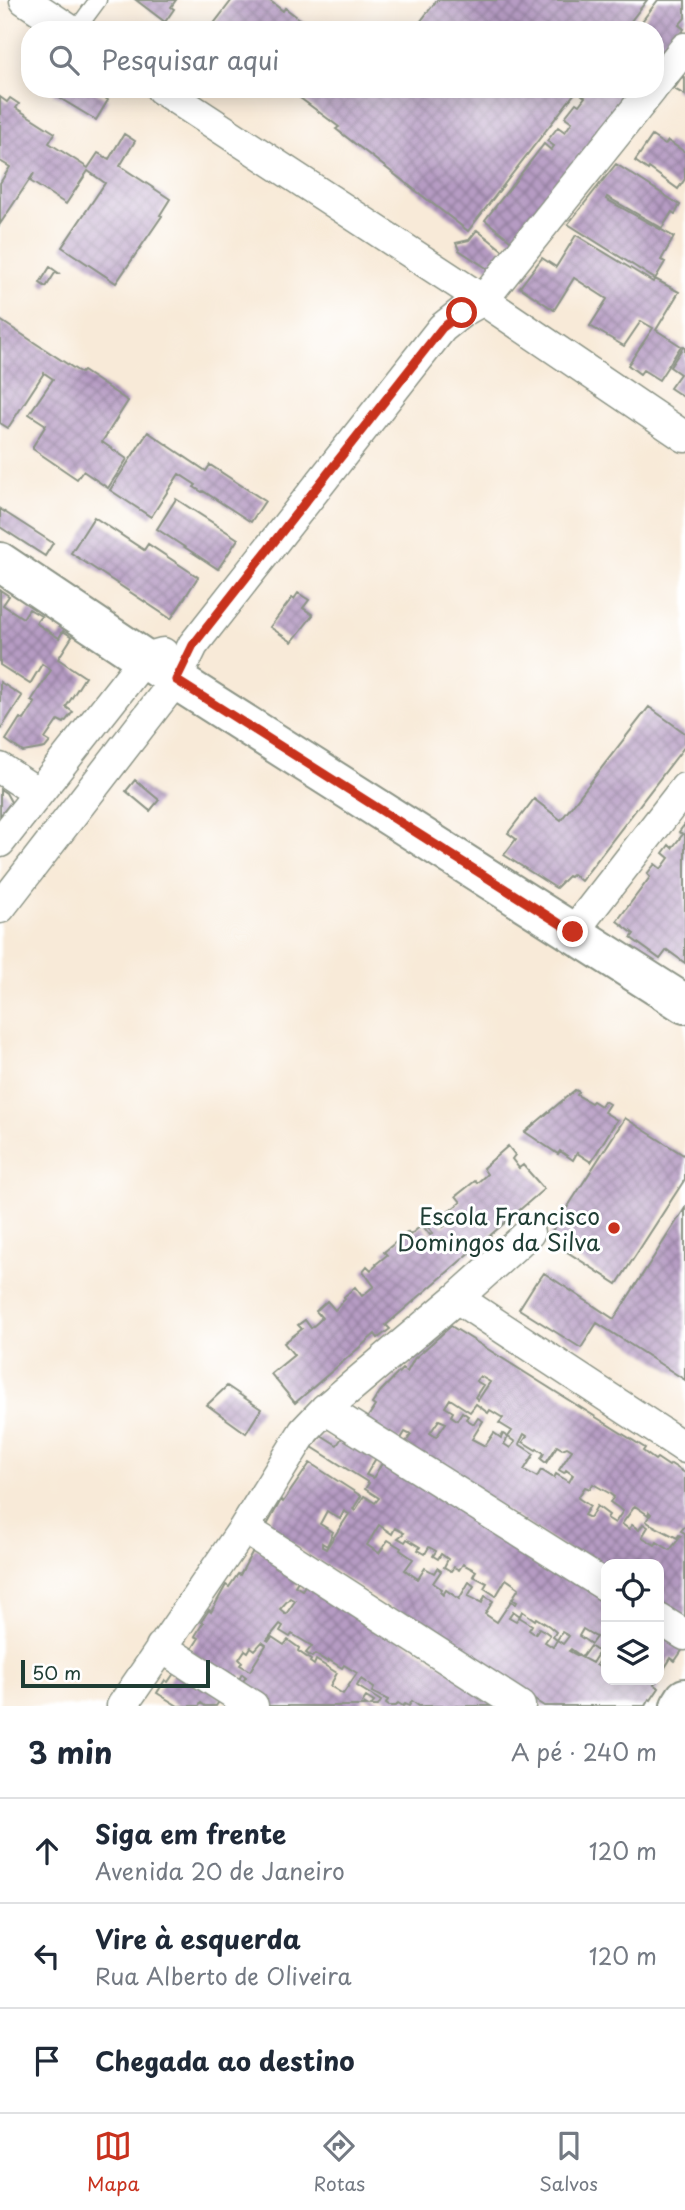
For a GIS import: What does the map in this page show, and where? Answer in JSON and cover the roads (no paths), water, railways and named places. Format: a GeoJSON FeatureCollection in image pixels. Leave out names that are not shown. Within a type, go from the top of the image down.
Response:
{"type":"FeatureCollection","features":[{"type":"Feature","properties":{"kind":"street"},"geometry":{"type":"LineString","coordinates":[[25,0],[56,21]]}},
{"type":"Feature","properties":{"kind":"street"},"geometry":{"type":"LineString","coordinates":[[664,74],[685,48]]}},
{"type":"Feature","properties":{"kind":"street"},"geometry":{"type":"LineString","coordinates":[[175,98],[483,300],[685,437]]}},
{"type":"Feature","properties":{"kind":"street"},"geometry":{"type":"LineString","coordinates":[[0,908],[176,680],[193,645],[442,328],[483,300],[645,98]]}},
{"type":"Feature","properties":{"kind":"street"},"geometry":{"type":"LineString","coordinates":[[0,562],[176,680],[685,1004]]}},
{"type":"Feature","properties":{"kind":"street"},"geometry":{"type":"LineString","coordinates":[[0,842],[145,658],[193,645]]}},
{"type":"Feature","properties":{"kind":"street"},"geometry":{"type":"LineString","coordinates":[[0,768],[38,793]]}},
{"type":"Feature","properties":{"kind":"street"},"geometry":{"type":"LineString","coordinates":[[573,932],[685,788]]}},
{"type":"Feature","properties":{"kind":"street"},"geometry":{"type":"LineString","coordinates":[[122,1706],[244,1528],[304,1431],[529,1233]]}},
{"type":"Feature","properties":{"kind":"street"},"geometry":{"type":"LineString","coordinates":[[457,1298],[685,1448]]}},
{"type":"Feature","properties":{"kind":"street"},"geometry":{"type":"LineString","coordinates":[[326,1409],[601,1583]]}},
{"type":"Feature","properties":{"kind":"street"},"geometry":{"type":"LineString","coordinates":[[244,1528],[520,1706]]}},
{"type":"Feature","properties":{"kind":"street"},"geometry":{"type":"LineString","coordinates":[[664,1622],[685,1636]]}},
{"type":"Feature","properties":{"kind":"street"},"geometry":{"type":"LineString","coordinates":[[161,1647],[253,1706]]}},
{"type":"Feature","properties":{"kind":"street"},"geometry":{"type":"LineString","coordinates":[[680,1706],[685,1698]]}},
{"type":"Feature","properties":{"kind":"lane"},"geometry":{"type":"LineString","coordinates":[[83,21],[98,0]]}},
{"type":"Feature","properties":{"kind":"place","name":"Escola Francisco Domingos da Silva"},"geometry":{"type":"Point","coordinates":[614,1228]}}]}
